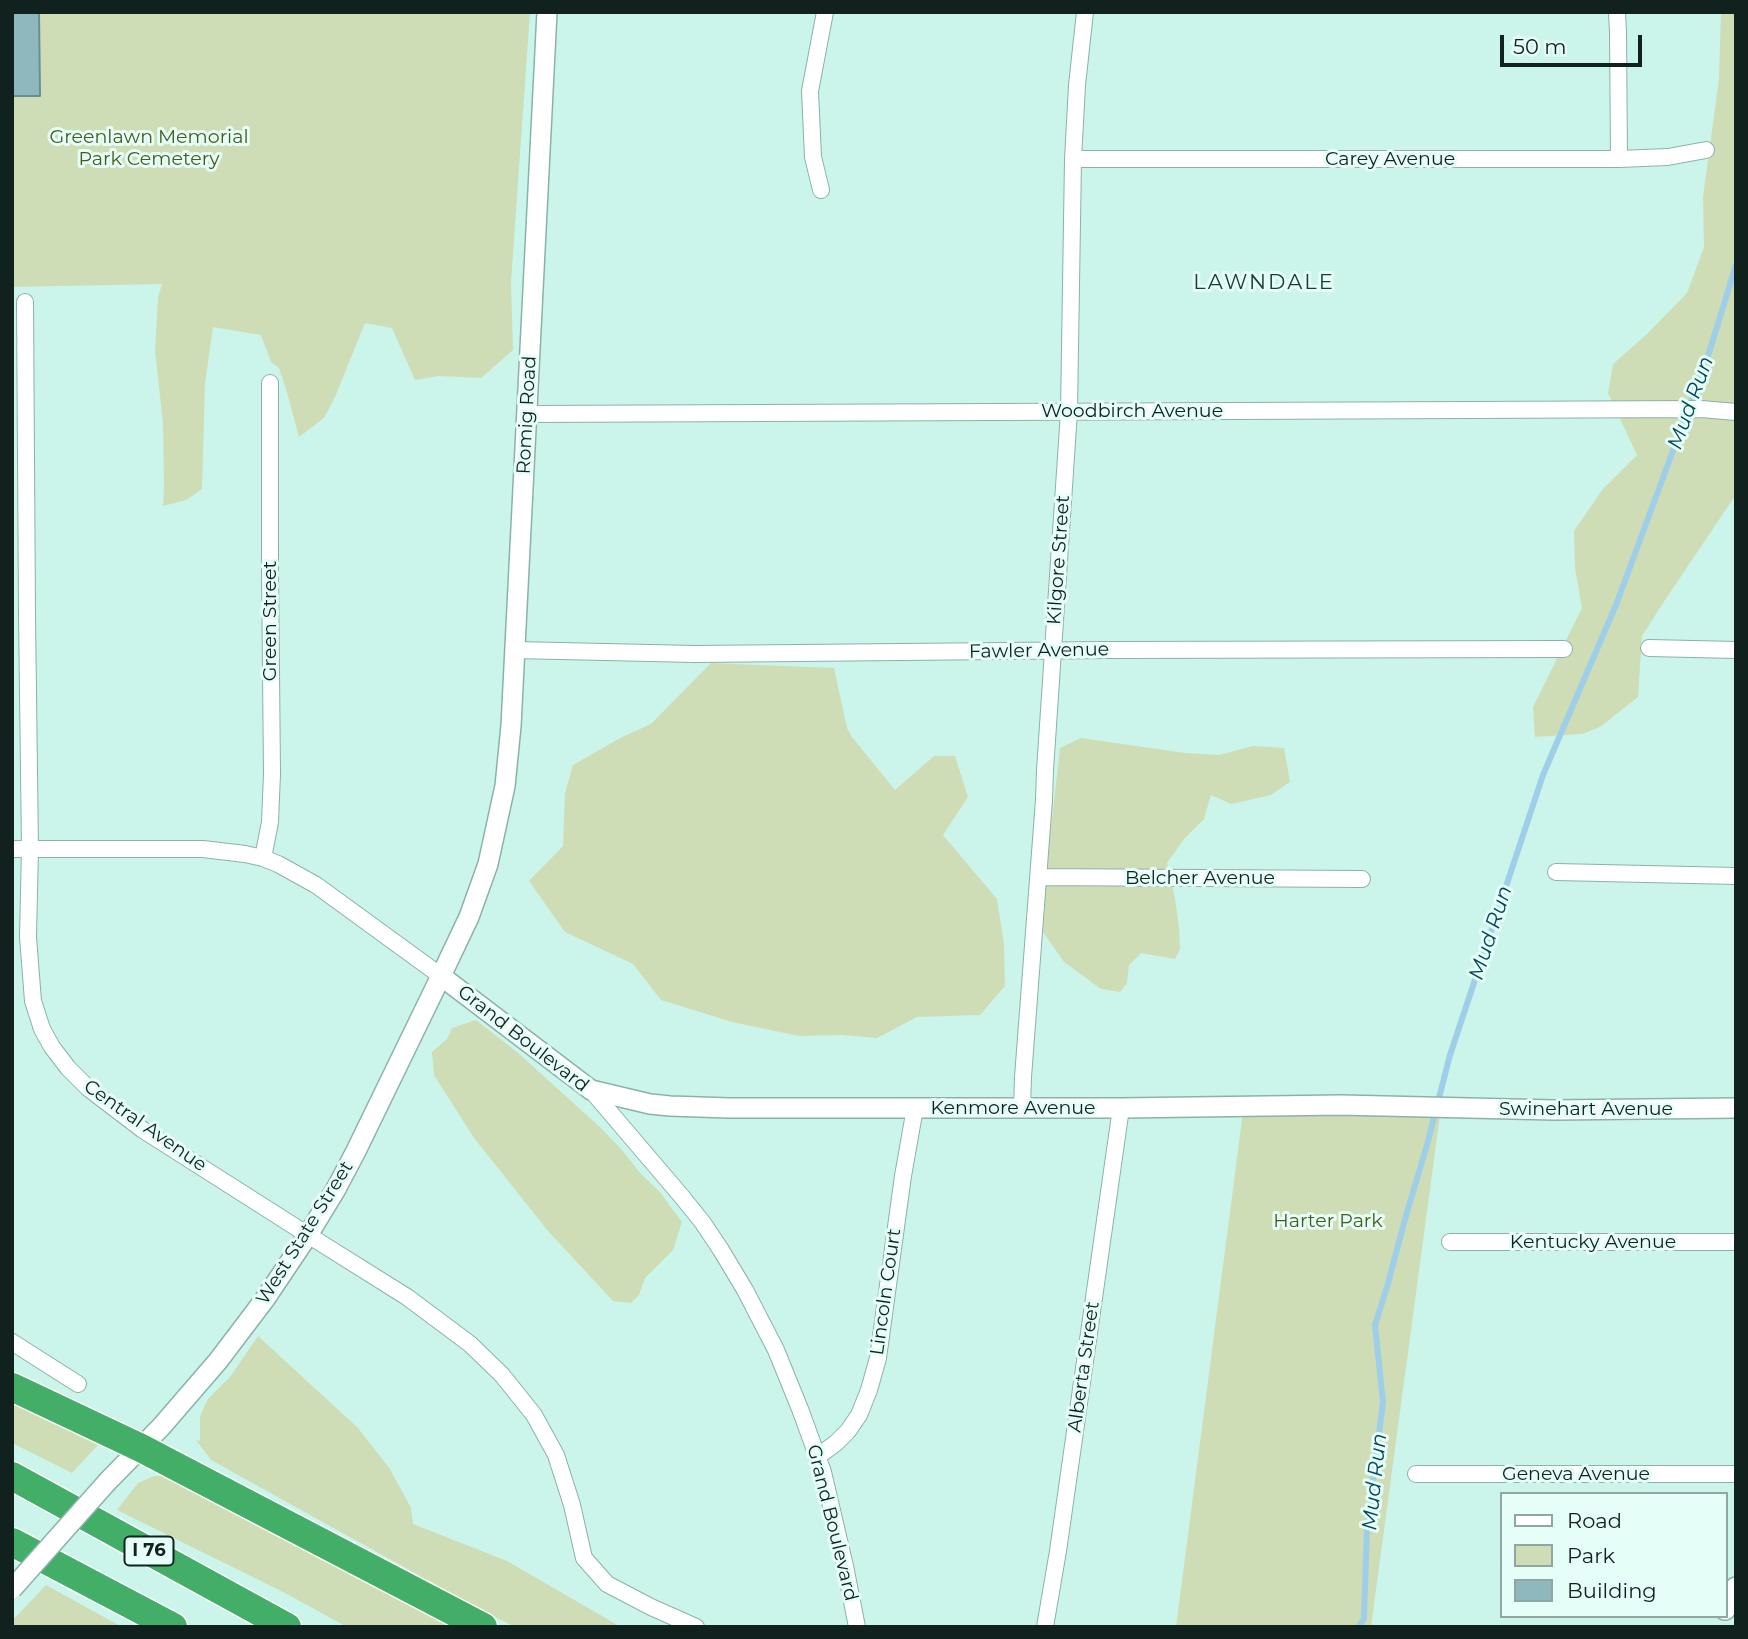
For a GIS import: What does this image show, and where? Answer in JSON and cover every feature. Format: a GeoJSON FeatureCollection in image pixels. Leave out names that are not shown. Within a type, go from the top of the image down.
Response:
{"type":"FeatureCollection","features":[{"type":"Feature","properties":{"kind":"highway"},"geometry":{"type":"LineString","coordinates":[[12,1387],[141,1448],[483,1627]]}},
{"type":"Feature","properties":{"kind":"highway","name":"I 76"},"geometry":{"type":"LineString","coordinates":[[12,1476],[287,1627]]}},
{"type":"Feature","properties":{"kind":"highway"},"geometry":{"type":"LineString","coordinates":[[12,1542],[173,1627]]}},
{"type":"Feature","properties":{"kind":"main road"},"geometry":{"type":"LineString","coordinates":[[1727,1605],[1736,1588]]}},
{"type":"Feature","properties":{"kind":"street","name":"Romig Road"},"geometry":{"type":"LineString","coordinates":[[499,816],[511,726],[547,12]]}},
{"type":"Feature","properties":{"kind":"street"},"geometry":{"type":"LineString","coordinates":[[821,190],[813,157],[810,92],[825,12]]}},
{"type":"Feature","properties":{"kind":"street","name":"Kilgore Street"},"geometry":{"type":"LineString","coordinates":[[1022,1108],[1069,412],[1073,159],[1085,12]]}},
{"type":"Feature","properties":{"kind":"street"},"geometry":{"type":"LineString","coordinates":[[1617,12],[1619,159]]}},
{"type":"Feature","properties":{"kind":"street","name":"Carey Avenue"},"geometry":{"type":"LineString","coordinates":[[1073,159],[1619,159],[1656,158],[1706,150]]}},
{"type":"Feature","properties":{"kind":"street","name":"Central Avenue"},"geometry":{"type":"LineString","coordinates":[[25,302],[30,849],[28,937],[30,981],[37,1014],[52,1047],[88,1088],[143,1130],[407,1297],[470,1344],[502,1375],[534,1415],[556,1455],[572,1505],[584,1558],[607,1584],[696,1627]]}},
{"type":"Feature","properties":{"kind":"street","name":"Green Street"},"geometry":{"type":"LineString","coordinates":[[263,858],[270,822],[272,774],[270,383]]}},
{"type":"Feature","properties":{"kind":"street","name":"Woodbirch Avenue"},"geometry":{"type":"LineString","coordinates":[[527,414],[1665,409],[1736,412]]}},
{"type":"Feature","properties":{"kind":"street"},"geometry":{"type":"LineString","coordinates":[[1649,648],[1736,650]]}},
{"type":"Feature","properties":{"kind":"street","name":"Fawler Avenue"},"geometry":{"type":"LineString","coordinates":[[515,650],[695,654],[1563,649]]}},
{"type":"Feature","properties":{"kind":"street","name":"West State Street"},"geometry":{"type":"LineString","coordinates":[[12,1590],[218,1361],[265,1299],[308,1235],[356,1151],[469,917],[488,863],[499,816]]}},
{"type":"Feature","properties":{"kind":"street","name":"Grand Boulevard"},"geometry":{"type":"LineString","coordinates":[[12,849],[203,849],[245,853],[263,858],[316,885],[591,1090],[683,1198],[721,1250],[776,1350],[823,1472],[857,1627]]}},
{"type":"Feature","properties":{"kind":"street"},"geometry":{"type":"LineString","coordinates":[[1556,872],[1736,876]]}},
{"type":"Feature","properties":{"kind":"street","name":"Belcher Avenue"},"geometry":{"type":"LineString","coordinates":[[1038,877],[1362,879]]}},
{"type":"Feature","properties":{"kind":"street","name":"Kenmore Avenue"},"geometry":{"type":"LineString","coordinates":[[591,1090],[650,1104],[729,1108],[1341,1105],[1443,1107]]}},
{"type":"Feature","properties":{"kind":"street","name":"Swinehart Avenue"},"geometry":{"type":"LineString","coordinates":[[1443,1107],[1554,1110],[1736,1108]]}},
{"type":"Feature","properties":{"kind":"street","name":"Lincoln Court"},"geometry":{"type":"LineString","coordinates":[[817,1457],[836,1443],[859,1415],[878,1358],[915,1108]]}},
{"type":"Feature","properties":{"kind":"street","name":"Alberta Street"},"geometry":{"type":"LineString","coordinates":[[1045,1627],[1121,1108]]}},
{"type":"Feature","properties":{"kind":"street","name":"Kentucky Avenue"},"geometry":{"type":"LineString","coordinates":[[1450,1242],[1736,1242]]}},
{"type":"Feature","properties":{"kind":"street"},"geometry":{"type":"LineString","coordinates":[[12,1342],[78,1384]]}},
{"type":"Feature","properties":{"kind":"street","name":"Geneva Avenue"},"geometry":{"type":"LineString","coordinates":[[1416,1474],[1736,1474]]}},
{"type":"Feature","properties":{"kind":"green space","name":"Greenlawn Memorial Park Cemetery"},"geometry":{"type":"Polygon","coordinates":[[[12,12],[530,12],[511,282],[513,350],[481,378],[439,376],[415,380],[392,328],[365,323],[324,418],[299,437],[279,368],[271,362],[261,335],[213,327],[205,384],[202,489],[186,500],[163,506],[163,423],[155,351],[158,297],[162,284],[12,287],[12,12]]]}},
{"type":"Feature","properties":{"kind":"green space"},"geometry":{"type":"Polygon","coordinates":[[[1721,12],[1736,12],[1736,497],[1642,636],[1638,697],[1600,727],[1582,734],[1535,737],[1533,707],[1582,608],[1575,568],[1574,531],[1602,490],[1637,455],[1608,393],[1613,364],[1687,293],[1704,247],[1703,197],[1719,79],[1721,12]]]}},
{"type":"Feature","properties":{"kind":"green space"},"geometry":{"type":"Polygon","coordinates":[[[711,663],[834,668],[847,728],[895,790],[934,756],[955,756],[968,797],[943,835],[997,899],[1004,944],[1005,986],[980,1015],[917,1017],[877,1038],[842,1035],[799,1036],[732,1022],[661,1000],[633,964],[565,932],[529,881],[563,846],[565,793],[573,765],[651,724],[711,663]]]}},
{"type":"Feature","properties":{"kind":"green space"},"geometry":{"type":"Polygon","coordinates":[[[1081,738],[1185,753],[1219,755],[1253,746],[1284,748],[1290,782],[1271,795],[1231,804],[1211,795],[1204,819],[1184,839],[1167,863],[1175,898],[1180,949],[1175,959],[1141,953],[1129,965],[1127,983],[1120,992],[1101,989],[1064,962],[1043,932],[1060,748],[1081,738]]]}},
{"type":"Feature","properties":{"kind":"green space"},"geometry":{"type":"Polygon","coordinates":[[[476,1020],[517,1052],[601,1128],[659,1191],[682,1222],[673,1250],[645,1278],[639,1295],[631,1303],[613,1301],[548,1231],[474,1138],[434,1075],[432,1052],[447,1039],[452,1028],[476,1020]]]}},
{"type":"Feature","properties":{"kind":"green space","name":"Harter Park"},"geometry":{"type":"Polygon","coordinates":[[[1243,1112],[1440,1115],[1371,1627],[1176,1627],[1243,1112]]]}},
{"type":"Feature","properties":{"kind":"green space"},"geometry":{"type":"Polygon","coordinates":[[[258,1336],[358,1428],[390,1469],[411,1508],[413,1524],[507,1561],[621,1627],[515,1627],[211,1460],[196,1440],[200,1441],[200,1416],[208,1399],[230,1377],[258,1336]]]}},
{"type":"Feature","properties":{"kind":"green space"},"geometry":{"type":"Polygon","coordinates":[[[12,1396],[92,1434],[98,1445],[72,1473],[12,1443],[12,1396]]]}},
{"type":"Feature","properties":{"kind":"green space"},"geometry":{"type":"Polygon","coordinates":[[[154,1476],[169,1476],[453,1627],[347,1627],[285,1593],[117,1510],[138,1483],[154,1476]]]}},
{"type":"Feature","properties":{"kind":"green space"},"geometry":{"type":"Polygon","coordinates":[[[46,1585],[122,1627],[12,1627],[12,1621],[46,1585]]]}},
{"type":"Feature","properties":{"kind":"building"},"geometry":{"type":"Polygon","coordinates":[[[12,12],[39,12],[40,96],[12,96],[12,12]]]}},
{"type":"Feature","properties":{"kind":"waterway","name":"Mud Run"},"geometry":{"type":"LineString","coordinates":[[1359,1627],[1364,1618],[1367,1527],[1383,1402],[1375,1325],[1450,1055],[1543,775],[1616,605],[1708,356],[1736,265]]}},
{"type":"Feature","properties":{"kind":"district","name":"LAWNDALE"},"geometry":{"type":"Point","coordinates":[1264,283]}}]}
